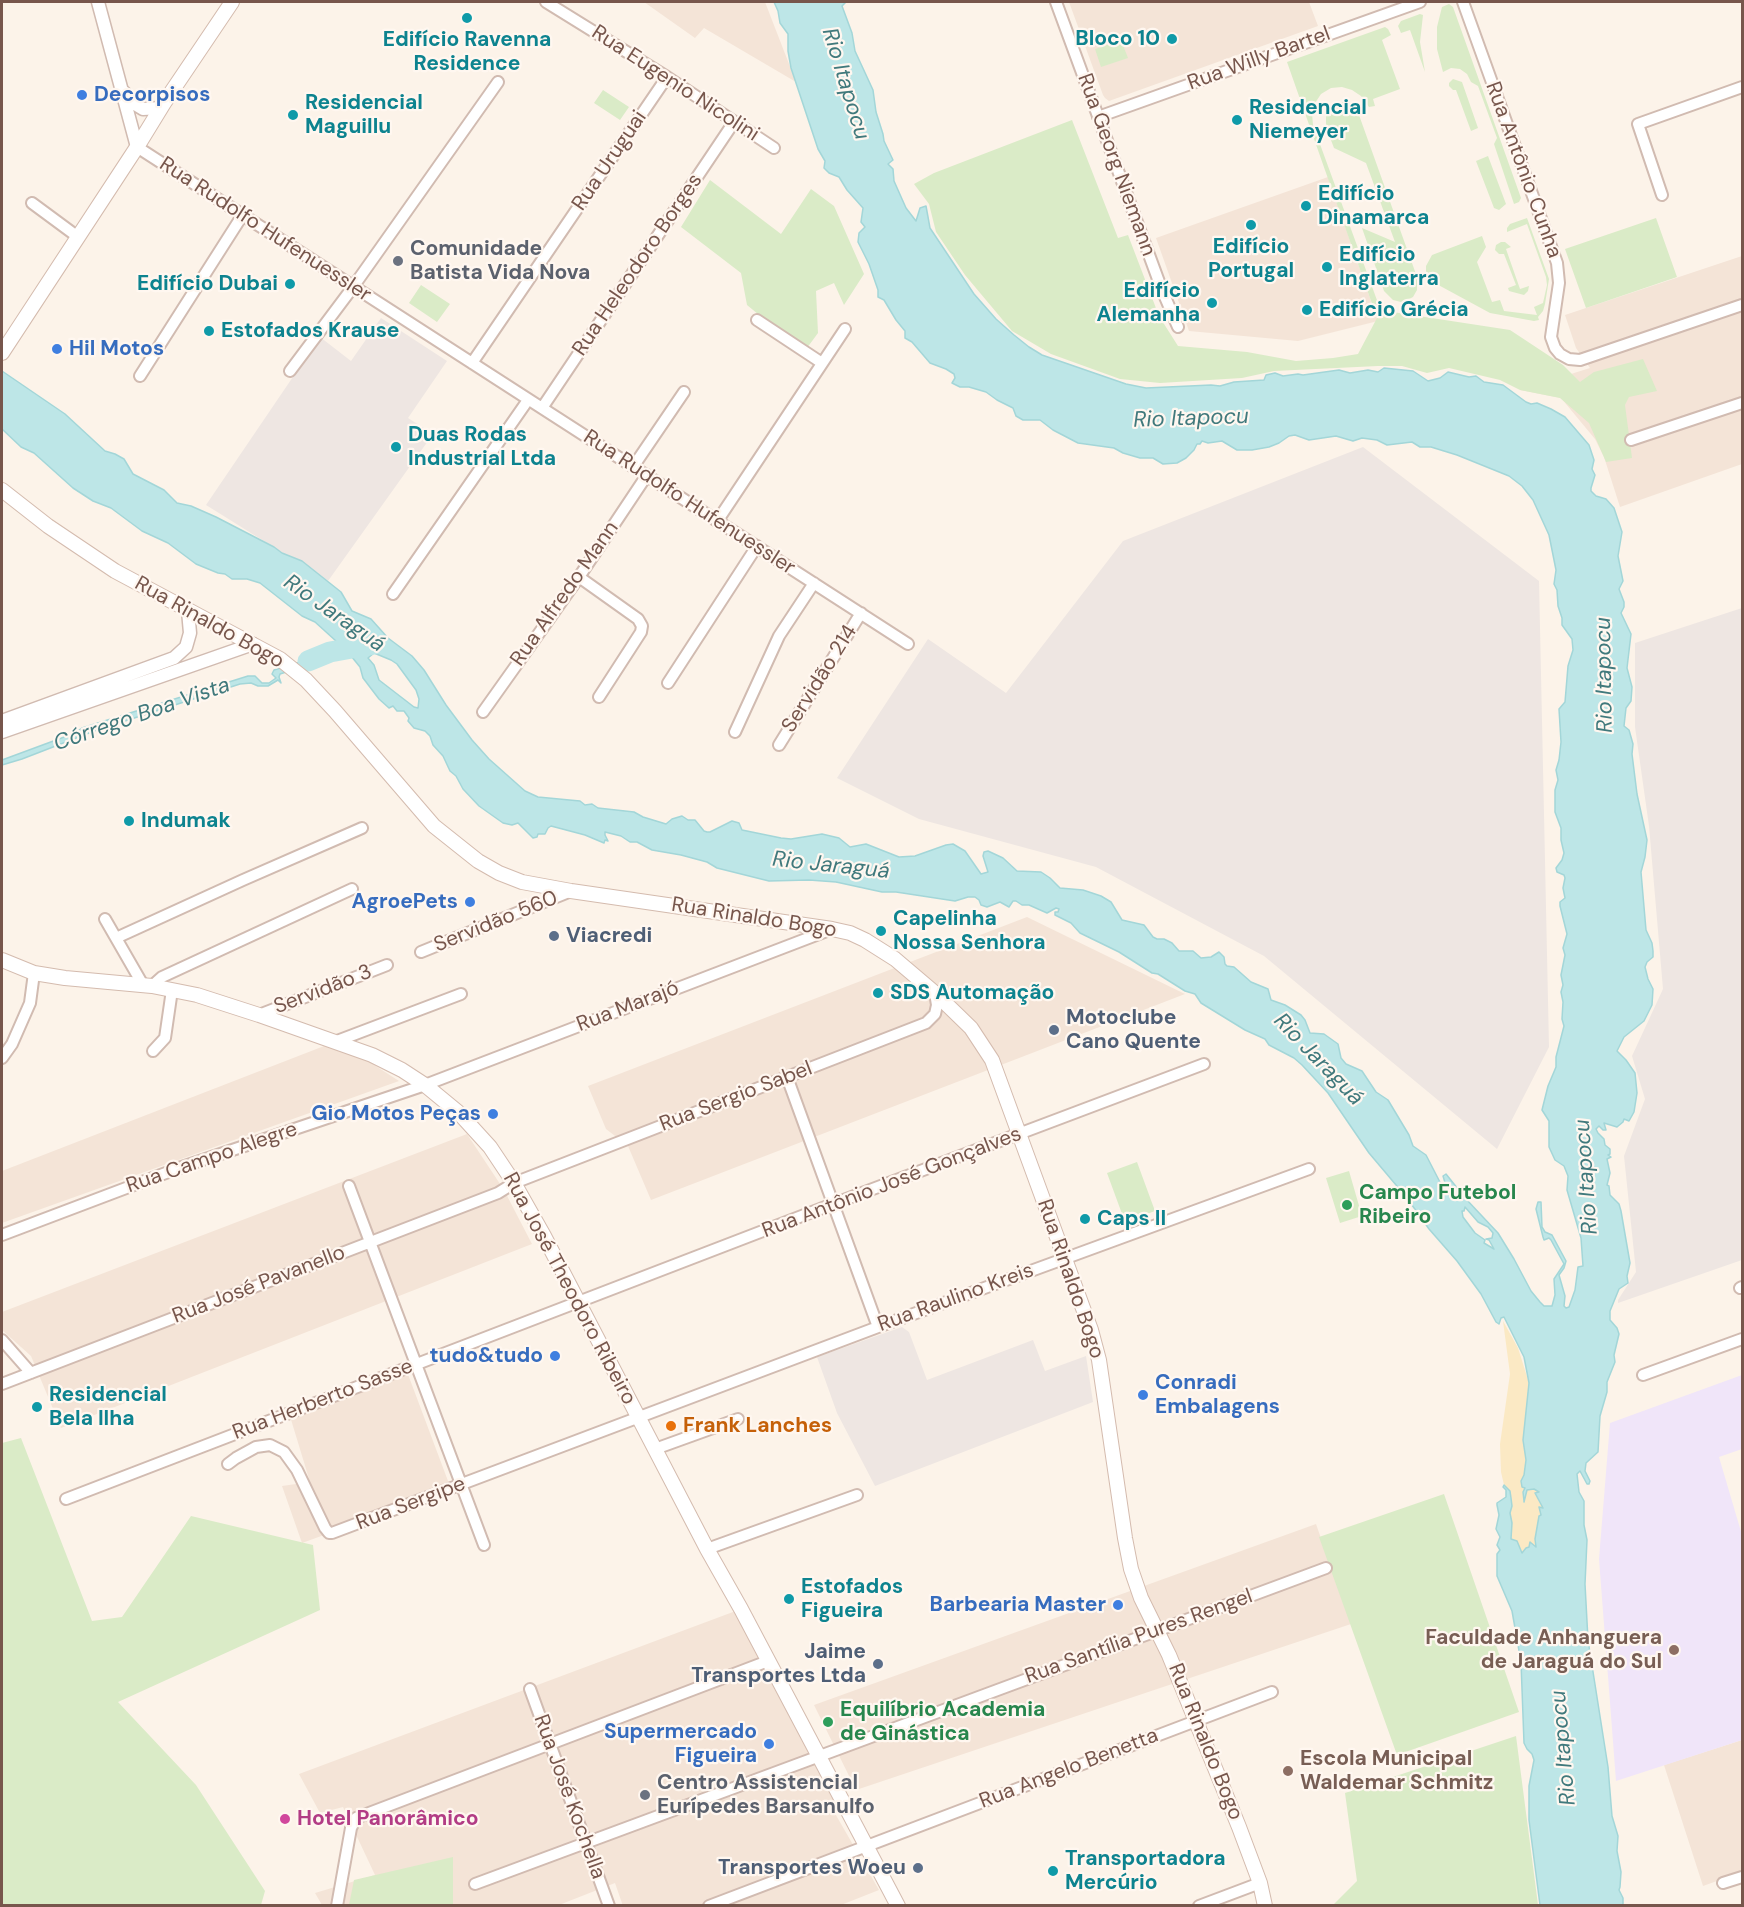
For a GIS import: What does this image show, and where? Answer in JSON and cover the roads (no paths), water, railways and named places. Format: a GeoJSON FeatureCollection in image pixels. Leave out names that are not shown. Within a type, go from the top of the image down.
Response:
{"type":"FeatureCollection","features":[{"type":"Feature","properties":{"kind":"main road"},"geometry":{"type":"LineString","coordinates":[[4,343],[78,237],[232,2]]}},
{"type":"Feature","properties":{"kind":"main road","name":"Rua Rinaldo Bogo"},"geometry":{"type":"LineString","coordinates":[[2,490],[48,526],[115,571],[280,659],[306,680],[335,711],[434,826],[478,861],[522,882],[850,933],[896,959],[971,1028],[992,1060],[1091,1330],[1099,1360],[1131,1569],[1141,1598],[1169,1654],[1196,1720],[1260,1883],[1265,1905]]}},
{"type":"Feature","properties":{"kind":"main road","name":"Rua José Theodoro Ribeiro"},"geometry":{"type":"LineString","coordinates":[[2,960],[34,974],[172,990],[259,1015],[337,1041],[402,1070],[425,1085],[459,1113],[490,1147],[514,1183],[898,1905]]}},
{"type":"Feature","properties":{"kind":"street"},"geometry":{"type":"LineString","coordinates":[[98,2],[137,147]]}},
{"type":"Feature","properties":{"kind":"street","name":"Rua Eugenio Nicolini"},"geometry":{"type":"LineString","coordinates":[[546,2],[774,148]]}},
{"type":"Feature","properties":{"kind":"street","name":"Rua Georg Niemann"},"geometry":{"type":"LineString","coordinates":[[1056,2],[1162,290],[1178,327]]}},
{"type":"Feature","properties":{"kind":"street","name":"Rua Willy Bartel"},"geometry":{"type":"LineString","coordinates":[[1098,117],[1420,2]]}},
{"type":"Feature","properties":{"kind":"street","name":"Rua Antônio Cunha"},"geometry":{"type":"LineString","coordinates":[[1463,2],[1557,263],[1559,283],[1551,337],[1560,354],[1580,360],[1743,305]]}},
{"type":"Feature","properties":{"kind":"street","name":"Rua Uruguai"},"geometry":{"type":"LineString","coordinates":[[472,363],[666,77]]}},
{"type":"Feature","properties":{"kind":"street"},"geometry":{"type":"LineString","coordinates":[[290,370],[353,287],[498,82]]}},
{"type":"Feature","properties":{"kind":"street"},"geometry":{"type":"LineString","coordinates":[[120,86],[126,96],[137,106],[143,109],[161,108]]}},
{"type":"Feature","properties":{"kind":"street"},"geometry":{"type":"LineString","coordinates":[[1662,195],[1638,123],[1743,87]]}},
{"type":"Feature","properties":{"kind":"street","name":"Rua Heleodoro Borges"},"geometry":{"type":"LineString","coordinates":[[542,408],[734,122]]}},
{"type":"Feature","properties":{"kind":"street","name":"Rua Rudolfo Hufenuessler"},"geometry":{"type":"LineString","coordinates":[[137,147],[908,644]]}},
{"type":"Feature","properties":{"kind":"street"},"geometry":{"type":"LineString","coordinates":[[32,203],[78,237]]}},
{"type":"Feature","properties":{"kind":"street"},"geometry":{"type":"LineString","coordinates":[[140,376],[242,216]]}},
{"type":"Feature","properties":{"kind":"street"},"geometry":{"type":"LineString","coordinates":[[757,320],[822,363]]}},
{"type":"Feature","properties":{"kind":"street"},"geometry":{"type":"LineString","coordinates":[[718,520],[845,329]]}},
{"type":"Feature","properties":{"kind":"street"},"geometry":{"type":"LineString","coordinates":[[633,467],[684,392]]}},
{"type":"Feature","properties":{"kind":"street"},"geometry":{"type":"LineString","coordinates":[[393,594],[528,400]]}},
{"type":"Feature","properties":{"kind":"street"},"geometry":{"type":"LineString","coordinates":[[1631,440],[1743,403]]}},
{"type":"Feature","properties":{"kind":"street","name":"Rua Alfredo Mann"},"geometry":{"type":"LineString","coordinates":[[483,712],[579,577],[647,475]]}},
{"type":"Feature","properties":{"kind":"street"},"geometry":{"type":"LineString","coordinates":[[668,683],[757,546]]}},
{"type":"Feature","properties":{"kind":"street"},"geometry":{"type":"LineString","coordinates":[[579,577],[638,619],[642,626],[641,632],[599,697]]}},
{"type":"Feature","properties":{"kind":"street"},"geometry":{"type":"LineString","coordinates":[[735,732],[779,636],[814,584]]}},
{"type":"Feature","properties":{"kind":"street"},"geometry":{"type":"LineString","coordinates":[[2,721],[174,658],[186,647],[190,633],[188,611]]}},
{"type":"Feature","properties":{"kind":"street","name":"Servidão 214"},"geometry":{"type":"LineString","coordinates":[[779,745],[861,613]]}},
{"type":"Feature","properties":{"kind":"street"},"geometry":{"type":"LineString","coordinates":[[2,732],[253,644]]}},
{"type":"Feature","properties":{"kind":"street"},"geometry":{"type":"LineString","coordinates":[[116,939],[362,828]]}},
{"type":"Feature","properties":{"kind":"street"},"geometry":{"type":"LineString","coordinates":[[105,919],[147,986],[352,889]]}},
{"type":"Feature","properties":{"kind":"street","name":"Servidão 560"},"geometry":{"type":"LineString","coordinates":[[421,952],[571,891]]}},
{"type":"Feature","properties":{"kind":"street","name":"Rua Marajó"},"geometry":{"type":"LineString","coordinates":[[425,1085],[832,929]]}},
{"type":"Feature","properties":{"kind":"street","name":"Servidão 3"},"geometry":{"type":"LineString","coordinates":[[259,1015],[387,965]]}},
{"type":"Feature","properties":{"kind":"street"},"geometry":{"type":"LineString","coordinates":[[2,1058],[12,1044],[30,1003],[34,974]]}},
{"type":"Feature","properties":{"kind":"street"},"geometry":{"type":"LineString","coordinates":[[153,1051],[165,1038],[172,990]]}},
{"type":"Feature","properties":{"kind":"street","name":"Rua Sergio Sabel"},"geometry":{"type":"LineString","coordinates":[[514,1183],[926,1023],[935,1014],[938,1005],[935,993]]}},
{"type":"Feature","properties":{"kind":"street"},"geometry":{"type":"LineString","coordinates":[[337,1041],[461,994]]}},
{"type":"Feature","properties":{"kind":"street","name":"Rua Antônio José Gonçalves"},"geometry":{"type":"LineString","coordinates":[[579,1302],[1204,1064]]}},
{"type":"Feature","properties":{"kind":"street"},"geometry":{"type":"LineString","coordinates":[[788,1077],[878,1327]]}},
{"type":"Feature","properties":{"kind":"street","name":"Rua Campo Alegre"},"geometry":{"type":"LineString","coordinates":[[2,1235],[178,1168],[425,1085]]}},
{"type":"Feature","properties":{"kind":"street","name":"Rua Raulino Kreis"},"geometry":{"type":"LineString","coordinates":[[639,1417],[1309,1169]]}},
{"type":"Feature","properties":{"kind":"street","name":"Rua José Pavanello"},"geometry":{"type":"LineString","coordinates":[[2,1384],[498,1192],[514,1183]]}},
{"type":"Feature","properties":{"kind":"street"},"geometry":{"type":"LineString","coordinates":[[349,1186],[484,1545]]}},
{"type":"Feature","properties":{"kind":"street","name":"Rua Herberto Sasse"},"geometry":{"type":"LineString","coordinates":[[66,1499],[579,1302]]}},
{"type":"Feature","properties":{"kind":"street"},"geometry":{"type":"LineString","coordinates":[[1643,1375],[1743,1339]]}},
{"type":"Feature","properties":{"kind":"street"},"geometry":{"type":"LineString","coordinates":[[2,1340],[31,1373]]}},
{"type":"Feature","properties":{"kind":"street","name":"Rua Sergipe"},"geometry":{"type":"LineString","coordinates":[[228,1464],[256,1447],[270,1445],[284,1452],[297,1470],[329,1533],[639,1417]]}},
{"type":"Feature","properties":{"kind":"street"},"geometry":{"type":"LineString","coordinates":[[655,1449],[738,1419]]}},
{"type":"Feature","properties":{"kind":"street"},"geometry":{"type":"LineString","coordinates":[[707,1549],[857,1496]]}},
{"type":"Feature","properties":{"kind":"street","name":"Rua Santília Pures Rengel"},"geometry":{"type":"LineString","coordinates":[[475,1884],[1326,1568]]}},
{"type":"Feature","properties":{"kind":"street"},"geometry":{"type":"LineString","coordinates":[[336,1905],[351,1828],[356,1818],[768,1661]]}},
{"type":"Feature","properties":{"kind":"street","name":"Rua José Kochella"},"geometry":{"type":"LineString","coordinates":[[530,1689],[609,1905]]}},
{"type":"Feature","properties":{"kind":"street","name":"Rua Angelo Benetta"},"geometry":{"type":"LineString","coordinates":[[709,1905],[1272,1692]]}},
{"type":"Feature","properties":{"kind":"street"},"geometry":{"type":"LineString","coordinates":[[1723,1883],[1743,1877]]}},
{"type":"Feature","properties":{"kind":"street"},"geometry":{"type":"LineString","coordinates":[[1199,1905],[1260,1883]]}},
{"type":"Feature","properties":{"kind":"water"},"geometry":{"type":"Polygon","coordinates":[[[774,2],[846,2],[842,6],[852,33],[855,51],[873,90],[884,141],[893,160],[888,164],[893,169],[894,181],[906,208],[916,221],[920,208],[926,206],[930,228],[974,294],[996,319],[1042,355],[1126,384],[1146,388],[1220,386],[1234,382],[1264,380],[1266,375],[1275,373],[1283,376],[1339,370],[1350,373],[1368,370],[1378,372],[1384,368],[1413,371],[1428,381],[1440,378],[1448,372],[1469,377],[1476,376],[1484,382],[1503,385],[1526,402],[1537,403],[1565,417],[1589,445],[1594,460],[1592,469],[1595,475],[1591,491],[1596,496],[1606,499],[1614,508],[1622,532],[1618,556],[1623,581],[1619,589],[1624,602],[1621,613],[1631,634],[1627,668],[1632,687],[1631,701],[1626,708],[1624,726],[1629,730],[1633,744],[1637,794],[1647,840],[1641,872],[1646,930],[1653,951],[1653,957],[1645,967],[1653,989],[1652,1005],[1644,1021],[1624,1037],[1617,1051],[1635,1073],[1637,1093],[1634,1112],[1629,1121],[1624,1119],[1617,1127],[1604,1123],[1606,1130],[1599,1126],[1596,1129],[1604,1139],[1605,1145],[1610,1149],[1608,1155],[1611,1157],[1607,1159],[1610,1173],[1607,1185],[1610,1195],[1619,1204],[1630,1263],[1628,1283],[1619,1289],[1610,1311],[1610,1320],[1619,1334],[1614,1355],[1615,1362],[1607,1382],[1607,1392],[1600,1416],[1598,1452],[1586,1463],[1585,1471],[1590,1481],[1589,1484],[1580,1471],[1577,1474],[1579,1492],[1584,1501],[1584,1525],[1587,1540],[1585,1584],[1588,1640],[1608,1767],[1612,1816],[1618,1836],[1617,1851],[1621,1872],[1619,1890],[1623,1898],[1623,1905],[1540,1905],[1529,1820],[1529,1786],[1534,1760],[1524,1743],[1521,1662],[1512,1611],[1497,1576],[1497,1554],[1500,1550],[1497,1545],[1500,1537],[1496,1529],[1499,1515],[1497,1503],[1506,1497],[1504,1485],[1510,1491],[1511,1498],[1511,1539],[1517,1541],[1522,1553],[1529,1547],[1530,1542],[1536,1547],[1535,1539],[1541,1515],[1539,1507],[1543,1508],[1535,1493],[1539,1492],[1534,1489],[1527,1490],[1524,1502],[1525,1488],[1522,1487],[1521,1481],[1526,1460],[1523,1440],[1529,1383],[1524,1357],[1504,1317],[1501,1318],[1499,1324],[1496,1322],[1481,1294],[1457,1261],[1369,1153],[1328,1093],[1302,1065],[1294,1058],[1269,1045],[1265,1039],[1245,1030],[1201,1003],[1195,994],[1185,991],[1119,952],[1080,933],[1071,923],[1055,915],[1059,909],[1056,908],[1047,913],[1016,901],[1013,901],[1009,907],[1000,902],[987,907],[981,905],[975,897],[955,901],[882,892],[836,882],[769,881],[717,868],[707,862],[681,855],[652,850],[637,842],[630,842],[621,836],[605,832],[608,841],[605,840],[604,843],[585,835],[551,826],[545,834],[538,834],[533,838],[518,823],[512,825],[503,823],[479,806],[450,771],[443,756],[433,745],[430,736],[425,731],[414,728],[404,711],[397,711],[393,706],[389,708],[379,699],[363,678],[360,667],[347,651],[315,622],[302,616],[260,583],[247,579],[232,579],[225,574],[196,564],[168,543],[142,531],[111,508],[93,501],[73,488],[34,453],[21,447],[2,429],[2,371],[65,414],[105,451],[124,459],[133,474],[164,490],[177,503],[191,506],[216,517],[282,553],[302,561],[341,592],[352,611],[371,619],[388,638],[412,656],[472,740],[489,759],[525,791],[538,797],[580,801],[585,805],[592,804],[598,808],[634,812],[666,824],[682,816],[688,820],[695,820],[707,832],[732,821],[739,823],[742,830],[781,838],[791,839],[822,834],[839,838],[850,847],[866,844],[899,857],[915,856],[953,844],[965,851],[981,874],[988,872],[983,856],[984,852],[988,851],[1003,858],[1017,871],[1041,872],[1060,888],[1083,890],[1101,896],[1111,902],[1122,920],[1144,925],[1153,937],[1172,943],[1179,951],[1193,951],[1201,958],[1211,957],[1219,952],[1224,957],[1227,966],[1234,967],[1251,982],[1268,989],[1271,1000],[1301,1015],[1310,1033],[1324,1034],[1338,1044],[1341,1058],[1346,1064],[1362,1071],[1376,1092],[1388,1100],[1413,1146],[1426,1155],[1443,1188],[1446,1188],[1443,1176],[1446,1174],[1498,1233],[1531,1291],[1544,1306],[1552,1306],[1555,1295],[1554,1279],[1564,1264],[1551,1240],[1549,1238],[1544,1240],[1536,1209],[1538,1202],[1541,1202],[1542,1227],[1545,1232],[1552,1235],[1566,1261],[1559,1275],[1565,1296],[1564,1306],[1569,1307],[1575,1290],[1578,1267],[1583,1266],[1581,1238],[1567,1190],[1568,1176],[1564,1166],[1555,1160],[1549,1147],[1549,1121],[1542,1110],[1556,1067],[1556,1057],[1564,1026],[1561,975],[1565,955],[1563,948],[1567,934],[1560,902],[1565,898],[1563,888],[1565,878],[1557,872],[1556,868],[1564,853],[1561,828],[1555,812],[1555,790],[1561,742],[1559,709],[1565,702],[1568,666],[1573,650],[1572,639],[1562,625],[1558,606],[1557,590],[1554,584],[1556,570],[1549,535],[1533,500],[1522,486],[1509,476],[1457,455],[1431,447],[1420,447],[1412,442],[1387,445],[1377,440],[1362,438],[1353,441],[1336,436],[1309,440],[1295,435],[1269,447],[1237,450],[1222,441],[1208,443],[1202,441],[1186,458],[1177,463],[1163,464],[1153,458],[1140,458],[1114,448],[1078,443],[1053,430],[1040,420],[1023,420],[1016,416],[1013,408],[986,392],[960,387],[952,383],[955,378],[954,374],[930,363],[912,342],[905,338],[905,331],[884,300],[878,297],[878,290],[869,264],[858,242],[859,233],[865,227],[861,222],[863,208],[839,177],[824,168],[825,161],[818,149],[791,68],[788,34],[780,23],[774,2]],[[374,653],[368,658],[374,665],[379,680],[418,708],[419,699],[416,690],[397,664],[374,653]],[[1465,1207],[1462,1211],[1463,1217],[1475,1233],[1485,1240],[1484,1243],[1494,1249],[1486,1239],[1492,1238],[1493,1233],[1488,1227],[1478,1222],[1465,1207]]]}},
{"type":"Feature","properties":{"kind":"water"},"geometry":{"type":"Polygon","coordinates":[[[307,660],[311,664],[280,674],[281,683],[278,680],[268,686],[240,684],[97,730],[2,765],[2,760],[75,733],[82,728],[248,676],[255,676],[262,683],[269,683],[276,678],[272,674],[274,670],[307,660]]]}},
{"type":"Feature","properties":{"kind":"waterway","name":"Córrego Boa Vista"},"geometry":{"type":"LineString","coordinates":[[308,661],[330,652],[374,644]]}},
{"type":"Feature","properties":{"kind":"place","name":"Edifício Ravenna Residence"},"geometry":{"type":"Point","coordinates":[467,18]}},
{"type":"Feature","properties":{"kind":"place","name":"Bloco 10"},"geometry":{"type":"Point","coordinates":[1172,39]}},
{"type":"Feature","properties":{"kind":"place","name":"Decorpisos"},"geometry":{"type":"Point","coordinates":[82,95]}},
{"type":"Feature","properties":{"kind":"place","name":"Residencial Maguillu"},"geometry":{"type":"Point","coordinates":[293,115]}},
{"type":"Feature","properties":{"kind":"place","name":"Residencial Niemeyer"},"geometry":{"type":"Point","coordinates":[1237,120]}},
{"type":"Feature","properties":{"kind":"place","name":"Edifício Dinamarca"},"geometry":{"type":"Point","coordinates":[1306,206]}},
{"type":"Feature","properties":{"kind":"place","name":"Edifício Portugal"},"geometry":{"type":"Point","coordinates":[1251,225]}},
{"type":"Feature","properties":{"kind":"place","name":"Comunidade Batista Vida Nova"},"geometry":{"type":"Point","coordinates":[398,261]}},
{"type":"Feature","properties":{"kind":"place","name":"Edifício Inglaterra"},"geometry":{"type":"Point","coordinates":[1327,267]}},
{"type":"Feature","properties":{"kind":"place","name":"Edifício Dubai"},"geometry":{"type":"Point","coordinates":[290,284]}},
{"type":"Feature","properties":{"kind":"place","name":"Edifício Alemanha"},"geometry":{"type":"Point","coordinates":[1212,303]}},
{"type":"Feature","properties":{"kind":"place","name":"Edifício Grécia"},"geometry":{"type":"Point","coordinates":[1307,310]}},
{"type":"Feature","properties":{"kind":"place","name":"Estofados Krause"},"geometry":{"type":"Point","coordinates":[209,331]}},
{"type":"Feature","properties":{"kind":"place","name":"Hil Motos"},"geometry":{"type":"Point","coordinates":[57,349]}},
{"type":"Feature","properties":{"kind":"place","name":"Duas Rodas Industrial Ltda"},"geometry":{"type":"Point","coordinates":[396,447]}},
{"type":"Feature","properties":{"kind":"place","name":"Indumak"},"geometry":{"type":"Point","coordinates":[129,821]}},
{"type":"Feature","properties":{"kind":"place","name":"AgroePets"},"geometry":{"type":"Point","coordinates":[470,902]}},
{"type":"Feature","properties":{"kind":"place","name":"Capelinha Nossa Senhora"},"geometry":{"type":"Point","coordinates":[881,931]}},
{"type":"Feature","properties":{"kind":"place","name":"Viacredi"},"geometry":{"type":"Point","coordinates":[554,936]}},
{"type":"Feature","properties":{"kind":"place","name":"SDS Automação"},"geometry":{"type":"Point","coordinates":[878,993]}},
{"type":"Feature","properties":{"kind":"place","name":"Motoclube Cano Quente"},"geometry":{"type":"Point","coordinates":[1054,1030]}},
{"type":"Feature","properties":{"kind":"place","name":"Gio Motos Peças"},"geometry":{"type":"Point","coordinates":[493,1114]}},
{"type":"Feature","properties":{"kind":"place","name":"Campo Futebol Ribeiro"},"geometry":{"type":"Point","coordinates":[1347,1205]}},
{"type":"Feature","properties":{"kind":"place","name":"Caps II"},"geometry":{"type":"Point","coordinates":[1085,1219]}},
{"type":"Feature","properties":{"kind":"place","name":"tudo&tudo"},"geometry":{"type":"Point","coordinates":[555,1356]}},
{"type":"Feature","properties":{"kind":"place","name":"Conradi Embalagens"},"geometry":{"type":"Point","coordinates":[1143,1395]}},
{"type":"Feature","properties":{"kind":"place","name":"Residencial Bela Ilha"},"geometry":{"type":"Point","coordinates":[37,1407]}},
{"type":"Feature","properties":{"kind":"place","name":"Frank Lanches"},"geometry":{"type":"Point","coordinates":[671,1426]}},
{"type":"Feature","properties":{"kind":"place","name":"Estofados Figueira"},"geometry":{"type":"Point","coordinates":[789,1599]}},
{"type":"Feature","properties":{"kind":"place","name":"Barbearia Master"},"geometry":{"type":"Point","coordinates":[1118,1605]}},
{"type":"Feature","properties":{"kind":"place","name":"Faculdade Anhanguera de Jaraguá do Sul"},"geometry":{"type":"Point","coordinates":[1674,1650]}},
{"type":"Feature","properties":{"kind":"place","name":"Jaime Transportes Ltda"},"geometry":{"type":"Point","coordinates":[878,1664]}},
{"type":"Feature","properties":{"kind":"place","name":"Equilíbrio Academia de Ginástica"},"geometry":{"type":"Point","coordinates":[828,1722]}},
{"type":"Feature","properties":{"kind":"place","name":"Supermercado Figueira"},"geometry":{"type":"Point","coordinates":[769,1744]}},
{"type":"Feature","properties":{"kind":"place","name":"Escola Municipal Waldemar Schmitz"},"geometry":{"type":"Point","coordinates":[1288,1771]}},
{"type":"Feature","properties":{"kind":"place","name":"Centro Assistencial Eurípedes Barsanulfo"},"geometry":{"type":"Point","coordinates":[645,1795]}},
{"type":"Feature","properties":{"kind":"place","name":"Hotel Panorâmico"},"geometry":{"type":"Point","coordinates":[285,1819]}},
{"type":"Feature","properties":{"kind":"place","name":"Transportes Woeu"},"geometry":{"type":"Point","coordinates":[918,1868]}},
{"type":"Feature","properties":{"kind":"place","name":"Transportadora Mercúrio"},"geometry":{"type":"Point","coordinates":[1053,1871]}},
{"type":"Feature","properties":{"kind":"water label","name":"Rio Itapocu"},"geometry":{"type":"Point","coordinates":[845,84]}},
{"type":"Feature","properties":{"kind":"water label","name":"Rio Itapocu"},"geometry":{"type":"Point","coordinates":[1191,419]}},
{"type":"Feature","properties":{"kind":"water label","name":"Rio Jaraguá"},"geometry":{"type":"Point","coordinates":[334,614]}},
{"type":"Feature","properties":{"kind":"water label","name":"Rio Itapocu"},"geometry":{"type":"Point","coordinates":[1605,675]}},
{"type":"Feature","properties":{"kind":"water label","name":"Rio Jaraguá"},"geometry":{"type":"Point","coordinates":[831,866]}},
{"type":"Feature","properties":{"kind":"water label","name":"Rio Jaraguá"},"geometry":{"type":"Point","coordinates":[1318,1060]}},
{"type":"Feature","properties":{"kind":"water label","name":"Rio Itapocu"},"geometry":{"type":"Point","coordinates":[1587,1177]}},
{"type":"Feature","properties":{"kind":"water label","name":"Rio Itapocu"},"geometry":{"type":"Point","coordinates":[1564,1748]}}]}
